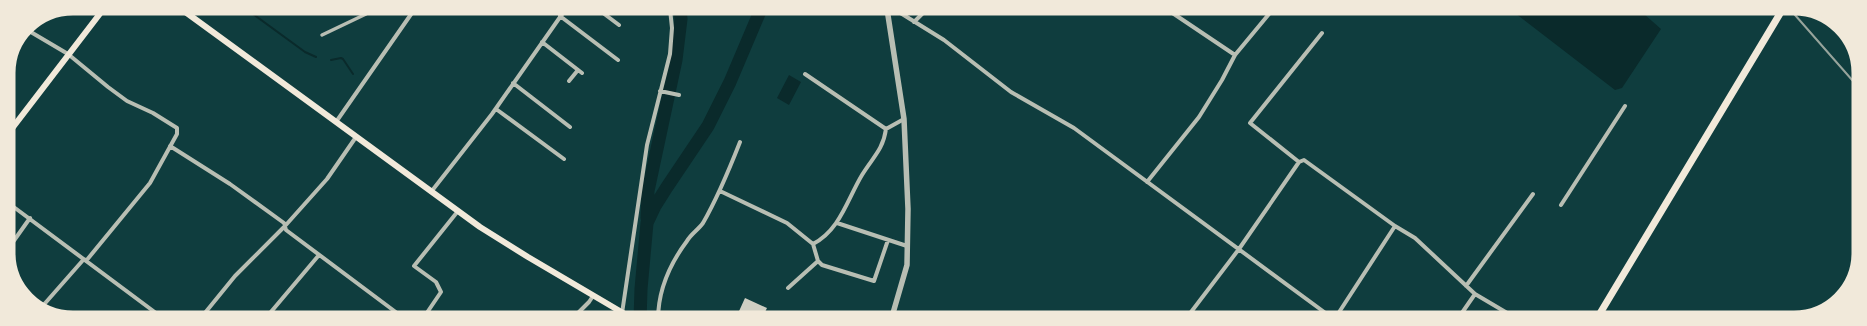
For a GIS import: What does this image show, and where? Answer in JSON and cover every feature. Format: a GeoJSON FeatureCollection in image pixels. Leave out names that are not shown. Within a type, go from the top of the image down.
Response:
{"type":"FeatureCollection","features":[{"type":"Feature","properties":{"kind":"main road"},"geometry":{"type":"LineString","coordinates":[[13,127],[100,13]]}},
{"type":"Feature","properties":{"kind":"main road"},"geometry":{"type":"LineString","coordinates":[[187,13],[431,192],[497,238],[622,313]]}},
{"type":"Feature","properties":{"kind":"main road"},"geometry":{"type":"LineString","coordinates":[[1600,313],[1780,13]]}},
{"type":"Feature","properties":{"kind":"street"},"geometry":{"type":"LineString","coordinates":[[322,35],[367,13]]}},
{"type":"Feature","properties":{"kind":"street"},"geometry":{"type":"LineString","coordinates":[[336,122],[412,13]]}},
{"type":"Feature","properties":{"kind":"street"},"geometry":{"type":"LineString","coordinates":[[431,192],[496,109],[562,13]]}},
{"type":"Feature","properties":{"kind":"street"},"geometry":{"type":"LineString","coordinates":[[602,13],[619,25]]}},
{"type":"Feature","properties":{"kind":"street"},"geometry":{"type":"LineString","coordinates":[[624,313],[646,145],[670,54],[672,28],[670,13]]}},
{"type":"Feature","properties":{"kind":"street"},"geometry":{"type":"LineString","coordinates":[[888,13],[904,118],[908,209],[907,265],[893,313]]}},
{"type":"Feature","properties":{"kind":"street"},"geometry":{"type":"LineString","coordinates":[[900,13],[944,40],[1011,92],[1074,128],[1325,313]]}},
{"type":"Feature","properties":{"kind":"street"},"geometry":{"type":"LineString","coordinates":[[914,22],[923,13]]}},
{"type":"Feature","properties":{"kind":"street"},"geometry":{"type":"LineString","coordinates":[[1172,13],[1235,55]]}},
{"type":"Feature","properties":{"kind":"street"},"geometry":{"type":"LineString","coordinates":[[1147,182],[1199,117],[1220,84],[1235,55],[1270,13]]}},
{"type":"Feature","properties":{"kind":"street"},"geometry":{"type":"LineString","coordinates":[[560,16],[618,60]]}},
{"type":"Feature","properties":{"kind":"street"},"geometry":{"type":"LineString","coordinates":[[30,32],[68,54],[127,101],[153,113],[177,128],[177,134],[150,182],[85,260],[43,305]]}},
{"type":"Feature","properties":{"kind":"street"},"geometry":{"type":"LineString","coordinates":[[1299,162],[1250,123],[1322,33]]}},
{"type":"Feature","properties":{"kind":"street"},"geometry":{"type":"LineString","coordinates":[[542,42],[580,71],[569,81]]}},
{"type":"Feature","properties":{"kind":"street"},"geometry":{"type":"LineString","coordinates":[[805,74],[886,129]]}},
{"type":"Feature","properties":{"kind":"street"},"geometry":{"type":"LineString","coordinates":[[513,83],[570,127]]}},
{"type":"Feature","properties":{"kind":"street"},"geometry":{"type":"LineString","coordinates":[[661,91],[677,95]]}},
{"type":"Feature","properties":{"kind":"street"},"geometry":{"type":"LineString","coordinates":[[1562,205],[1625,106]]}},
{"type":"Feature","properties":{"kind":"street"},"geometry":{"type":"LineString","coordinates":[[496,109],[564,159]]}},
{"type":"Feature","properties":{"kind":"street"},"geometry":{"type":"LineString","coordinates":[[813,244],[824,239],[842,216],[862,175],[884,142],[886,129],[904,118]]}},
{"type":"Feature","properties":{"kind":"street"},"geometry":{"type":"LineString","coordinates":[[205,313],[235,276],[285,226],[327,178],[356,137]]}},
{"type":"Feature","properties":{"kind":"street"},"geometry":{"type":"LineString","coordinates":[[658,313],[658,305],[664,280],[687,241],[701,225],[720,191],[740,142]]}},
{"type":"Feature","properties":{"kind":"street"},"geometry":{"type":"LineString","coordinates":[[170,146],[230,184],[284,223],[286,230],[397,313]]}},
{"type":"Feature","properties":{"kind":"street"},"geometry":{"type":"LineString","coordinates":[[1190,313],[1239,249],[1299,162],[1304,160],[1312,164],[1395,226],[1415,238],[1475,294],[1507,313]]}},
{"type":"Feature","properties":{"kind":"street"},"geometry":{"type":"LineString","coordinates":[[720,191],[787,223],[813,244],[818,261],[822,265],[874,281],[888,240]]}},
{"type":"Feature","properties":{"kind":"street"},"geometry":{"type":"LineString","coordinates":[[1466,286],[1533,194]]}},
{"type":"Feature","properties":{"kind":"street"},"geometry":{"type":"LineString","coordinates":[[13,206],[156,313]]}},
{"type":"Feature","properties":{"kind":"street"},"geometry":{"type":"LineString","coordinates":[[427,313],[441,292],[436,282],[414,266],[458,211]]}},
{"type":"Feature","properties":{"kind":"street"},"geometry":{"type":"LineString","coordinates":[[13,242],[30,218]]}},
{"type":"Feature","properties":{"kind":"street"},"geometry":{"type":"LineString","coordinates":[[837,223],[907,246]]}},
{"type":"Feature","properties":{"kind":"street"},"geometry":{"type":"LineString","coordinates":[[1339,313],[1395,226]]}},
{"type":"Feature","properties":{"kind":"street"},"geometry":{"type":"LineString","coordinates":[[271,313],[319,255]]}},
{"type":"Feature","properties":{"kind":"street"},"geometry":{"type":"LineString","coordinates":[[788,288],[818,261]]}},
{"type":"Feature","properties":{"kind":"street"},"geometry":{"type":"LineString","coordinates":[[1462,313],[1475,294]]}},
{"type":"Feature","properties":{"kind":"street"},"geometry":{"type":"LineString","coordinates":[[578,313],[593,296]]}},
{"type":"Feature","properties":{"kind":"water"},"geometry":{"type":"Polygon","coordinates":[[[1515,13],[1643,13],[1661,29],[1622,88],[1615,90],[1515,13]]]}},
{"type":"Feature","properties":{"kind":"water"},"geometry":{"type":"Polygon","coordinates":[[[789,75],[801,82],[789,105],[777,98],[789,75]]]}},
{"type":"Feature","properties":{"kind":"building"},"geometry":{"type":"Polygon","coordinates":[[[745,298],[767,308],[764,313],[738,313],[745,298]]]}},
{"type":"Feature","properties":{"kind":"waterway"},"geometry":{"type":"LineString","coordinates":[[647,218],[648,191],[676,60],[680,13]]}},
{"type":"Feature","properties":{"kind":"waterway"},"geometry":{"type":"LineString","coordinates":[[640,313],[647,223],[655,206],[708,126],[730,82],[759,13]]}},
{"type":"Feature","properties":{"kind":"waterway"},"geometry":{"type":"LineString","coordinates":[[253,14],[305,52],[316,57]]}},
{"type":"Feature","properties":{"kind":"waterway"},"geometry":{"type":"LineString","coordinates":[[331,60],[343,59],[353,74]]}},
{"type":"Feature","properties":{"kind":"railway"},"geometry":{"type":"LineString","coordinates":[[1793,13],[1854,82]]}}]}
